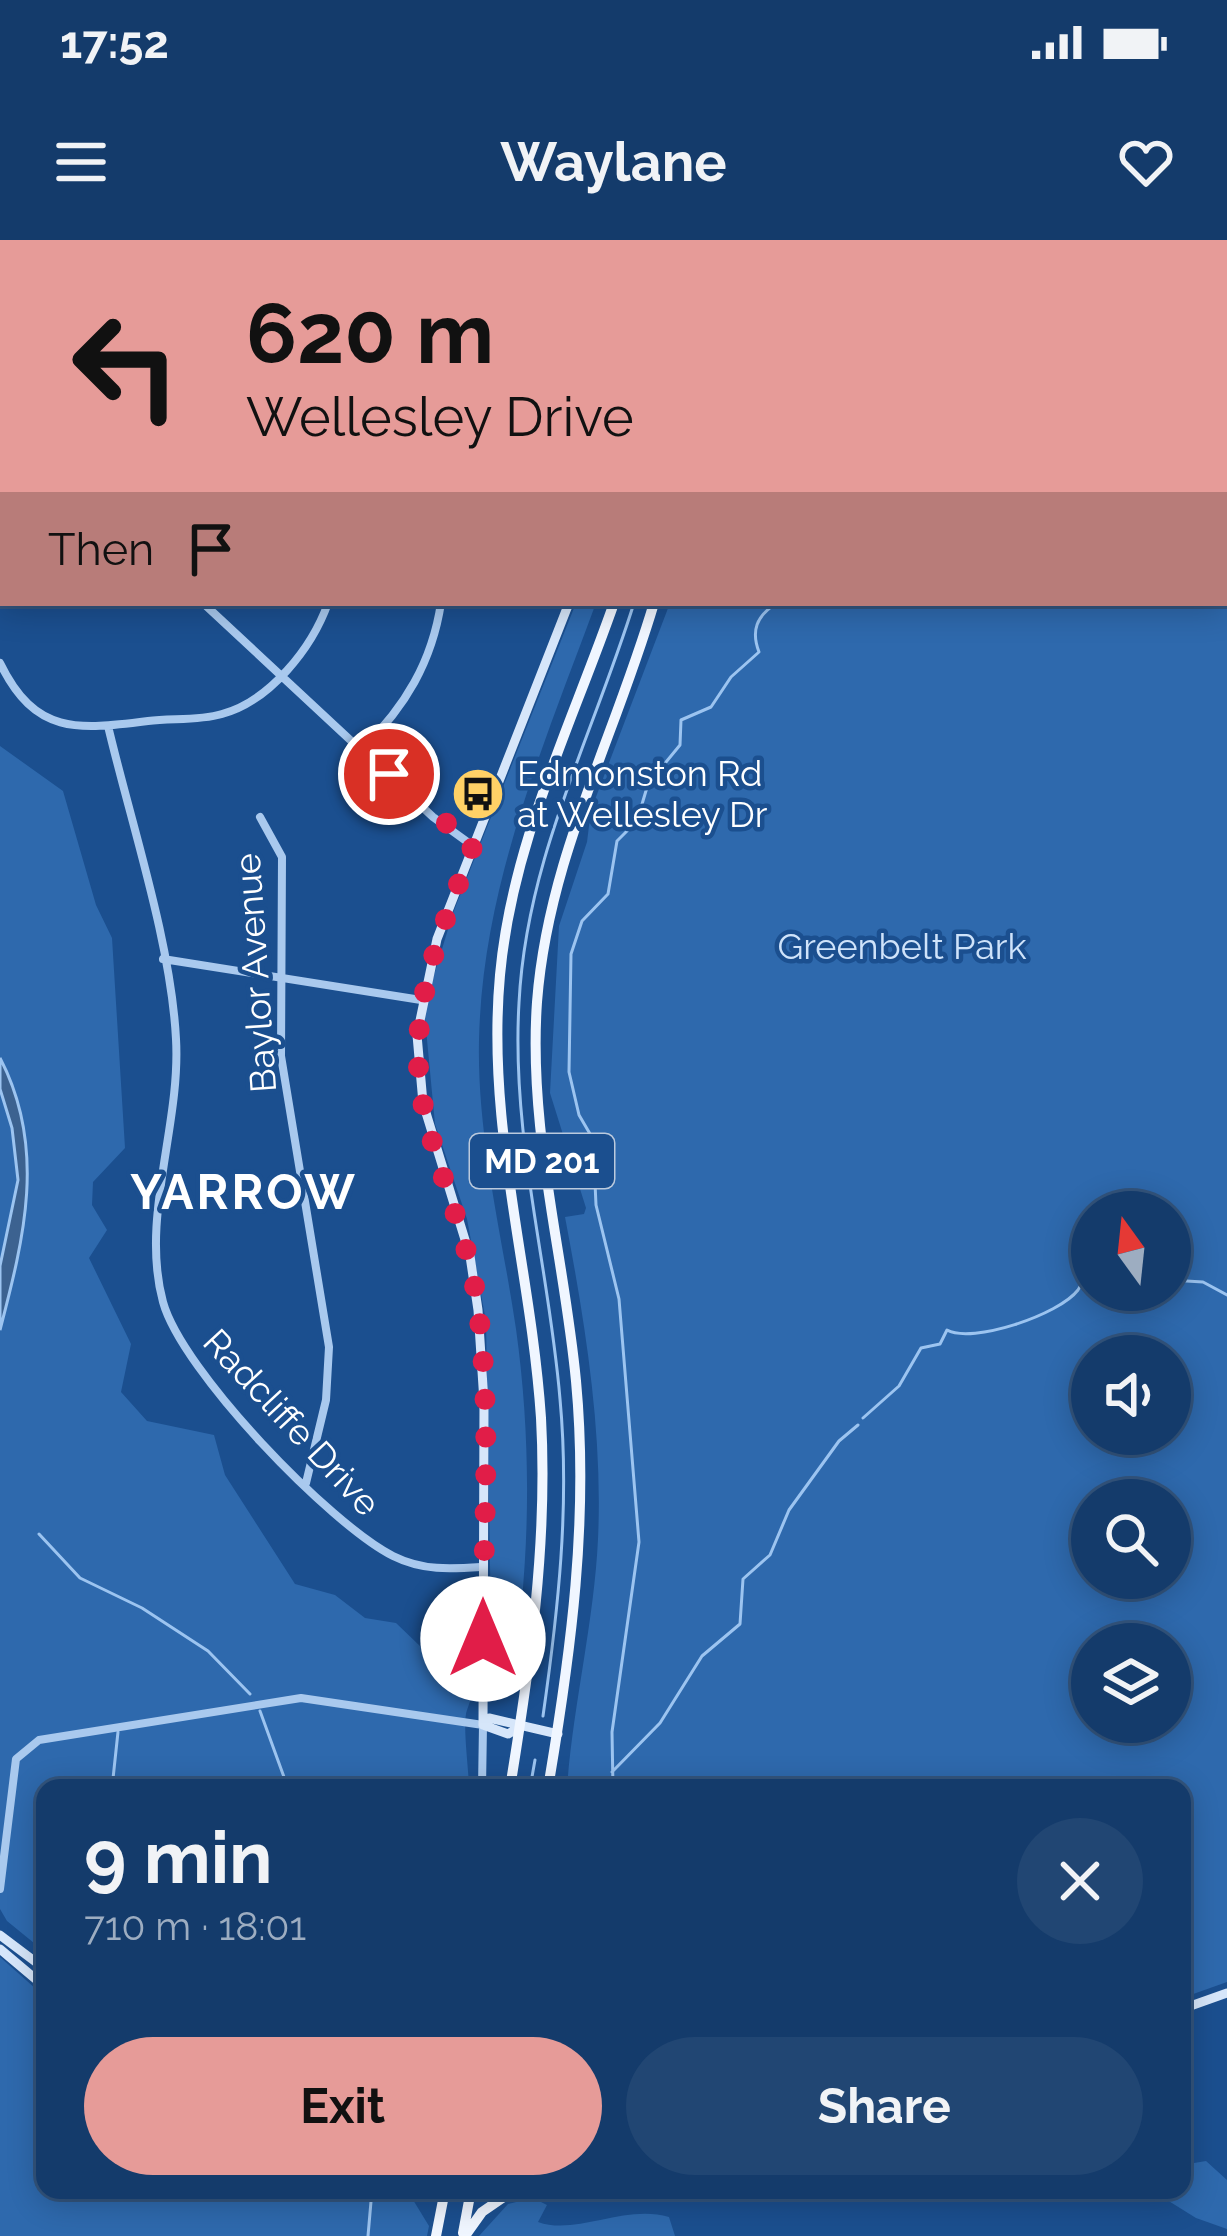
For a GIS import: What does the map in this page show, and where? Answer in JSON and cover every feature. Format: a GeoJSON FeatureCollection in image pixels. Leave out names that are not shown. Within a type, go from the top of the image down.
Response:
{"type":"FeatureCollection","features":[{"type":"Feature","properties":{"kind":"main road","name":"MD 201"},"geometry":{"type":"LineString","coordinates":[[512,1779],[538,1601],[543,1489],[536,1369],[498,1116],[500,975],[511,901],[537,804],[613,606]]}},
{"type":"Feature","properties":{"kind":"main road","name":"MD 201"},"geometry":{"type":"LineString","coordinates":[[550,1779],[576,1610],[581,1471],[573,1352],[538,1126],[539,986],[563,852],[653,606]]}},
{"type":"Feature","properties":{"kind":"main road"},"geometry":{"type":"LineString","coordinates":[[436,2236],[443,2199]]}},
{"type":"Feature","properties":{"kind":"main road"},"geometry":{"type":"LineString","coordinates":[[464,2236],[469,2199]]}},
{"type":"Feature","properties":{"kind":"main road"},"geometry":{"type":"LineString","coordinates":[[464,2236],[500,2199]]}},
{"type":"Feature","properties":{"kind":"street"},"geometry":{"type":"LineString","coordinates":[[206,606],[473,846]]}},
{"type":"Feature","properties":{"kind":"street"},"geometry":{"type":"LineString","coordinates":[[0,663],[24,702],[40,715],[73,726],[221,715],[282,675],[309,641],[326,606]]}},
{"type":"Feature","properties":{"kind":"street"},"geometry":{"type":"LineString","coordinates":[[363,748],[410,694],[434,639],[440,606]]}},
{"type":"Feature","properties":{"kind":"street"},"geometry":{"type":"LineString","coordinates":[[482,1779],[478,1310],[470,1256],[423,1103],[421,1000],[473,846],[568,606]]}},
{"type":"Feature","properties":{"kind":"street","name":"Radcliffe Drive"},"geometry":{"type":"LineString","coordinates":[[108,726],[163,959],[176,1043],[156,1256],[162,1299],[178,1340],[200,1370],[350,1527],[392,1556],[435,1569],[482,1567]]}},
{"type":"Feature","properties":{"kind":"street","name":"Baylor Avenue"},"geometry":{"type":"LineString","coordinates":[[260,818],[282,857],[280,1056],[329,1347],[326,1400],[306,1484]]}},
{"type":"Feature","properties":{"kind":"street"},"geometry":{"type":"LineString","coordinates":[[163,959],[421,1000]]}},
{"type":"Feature","properties":{"kind":"street"},"geometry":{"type":"LineString","coordinates":[[0,1889],[16,1759],[39,1740],[301,1698],[483,1725],[508,1734],[520,1727],[558,1734]]}},
{"type":"Feature","properties":{"kind":"street"},"geometry":{"type":"LineString","coordinates":[[0,1935],[36,1962]]}},
{"type":"Feature","properties":{"kind":"street"},"geometry":{"type":"LineString","coordinates":[[0,1949],[36,1980]]}},
{"type":"Feature","properties":{"kind":"street"},"geometry":{"type":"LineString","coordinates":[[1191,2006],[1227,1994]]}},
{"type":"Feature","properties":{"kind":"green space"},"geometry":{"type":"Polygon","coordinates":[[[575,606],[595,606],[519,817],[491,927],[483,984],[482,1114],[516,1329],[527,1466],[522,1602],[510,1692],[501,1698],[492,1687],[486,1321],[467,1219],[435,1124],[424,1008],[453,913],[575,606]]]}},
{"type":"Feature","properties":{"kind":"green space","name":"Greenbelt Park"},"geometry":{"type":"Polygon","coordinates":[[[669,606],[1227,606],[1227,1982],[1191,1995],[1191,1779],[568,1779],[596,1570],[598,1458],[591,1377],[565,1217],[584,1214],[586,1208],[550,1093],[559,926],[587,842],[591,810],[669,606]]]}},
{"type":"Feature","properties":{"kind":"green space"},"geometry":{"type":"Polygon","coordinates":[[[0,746],[63,791],[96,905],[112,938],[125,1148],[93,1182],[92,1205],[107,1230],[89,1258],[131,1344],[121,1392],[147,1421],[214,1435],[225,1475],[295,1584],[335,1595],[365,1618],[396,1623],[421,1647],[446,1630],[468,1627],[477,1656],[466,1716],[468,1779],[36,1779],[36,1945],[0,1909],[0,746]]]}},
{"type":"Feature","properties":{"kind":"green space"},"geometry":{"type":"Polygon","coordinates":[[[0,1957],[36,1989],[36,2199],[412,2199],[429,2226],[427,2236],[0,2236],[0,1957]]]}},
{"type":"Feature","properties":{"kind":"green space"},"geometry":{"type":"Polygon","coordinates":[[[1206,2161],[1227,2180],[1227,2229],[1196,2218],[1165,2199],[1191,2199],[1191,2164],[1206,2161]]]}},
{"type":"Feature","properties":{"kind":"green space"},"geometry":{"type":"Polygon","coordinates":[[[535,2199],[547,2205],[538,2222],[553,2225],[635,2214],[669,2217],[675,2236],[479,2236],[508,2204],[535,2199]]]}},
{"type":"Feature","properties":{"kind":"shaded area"},"geometry":{"type":"Polygon","coordinates":[[[0,1058],[23,1126],[27,1193],[0,1330],[0,1266],[18,1180],[12,1128],[0,1089],[0,1058]]]}},
{"type":"Feature","properties":{"kind":"waterway"},"geometry":{"type":"LineString","coordinates":[[543,1716],[561,1558],[563,1439],[520,1103],[519,1003],[524,950],[547,849],[633,606]]}},
{"type":"Feature","properties":{"kind":"waterway"},"geometry":{"type":"LineString","coordinates":[[613,1779],[612,1732],[639,1542],[619,1299],[596,1205],[593,1139],[579,1115],[569,1072],[571,954],[582,921],[608,894],[617,841],[637,821],[648,784],[680,745],[681,720],[711,707],[731,677],[759,652],[757,625],[773,606]]}},
{"type":"Feature","properties":{"kind":"waterway"},"geometry":{"type":"LineString","coordinates":[[1191,1281],[1227,1295]]}},
{"type":"Feature","properties":{"kind":"waterway"},"geometry":{"type":"LineString","coordinates":[[863,1418],[899,1386],[921,1348],[940,1344],[947,1330],[975,1333],[1015,1325],[1071,1296]]}},
{"type":"Feature","properties":{"kind":"waterway"},"geometry":{"type":"LineString","coordinates":[[612,1772],[660,1723],[702,1656],[740,1624],[743,1579],[770,1555],[789,1510],[839,1441],[858,1425]]}},
{"type":"Feature","properties":{"kind":"waterway"},"geometry":{"type":"LineString","coordinates":[[39,1534],[80,1578],[142,1608],[208,1651],[250,1694]]}},
{"type":"Feature","properties":{"kind":"waterway"},"geometry":{"type":"LineString","coordinates":[[260,1711],[285,1779]]}},
{"type":"Feature","properties":{"kind":"waterway"},"geometry":{"type":"LineString","coordinates":[[113,1779],[118,1732]]}},
{"type":"Feature","properties":{"kind":"waterway"},"geometry":{"type":"LineString","coordinates":[[532,1779],[535,1760]]}},
{"type":"Feature","properties":{"kind":"waterway"},"geometry":{"type":"LineString","coordinates":[[368,2236],[371,2199]]}},
{"type":"Feature","properties":{"kind":"place","name":"Edmonston Rd at Wellesley Dr"},"geometry":{"type":"Point","coordinates":[478,794]}},
{"type":"Feature","properties":{"kind":"district","name":"YARROW"},"geometry":{"type":"Point","coordinates":[244,1192]}},
{"type":"Feature","properties":{"kind":"route"},"geometry":{"type":"LineString","coordinates":[[389,774],[473,846],[432,956],[417,1035],[423,1103],[470,1256],[478,1310],[484,1402],[483,1639]]}}]}
